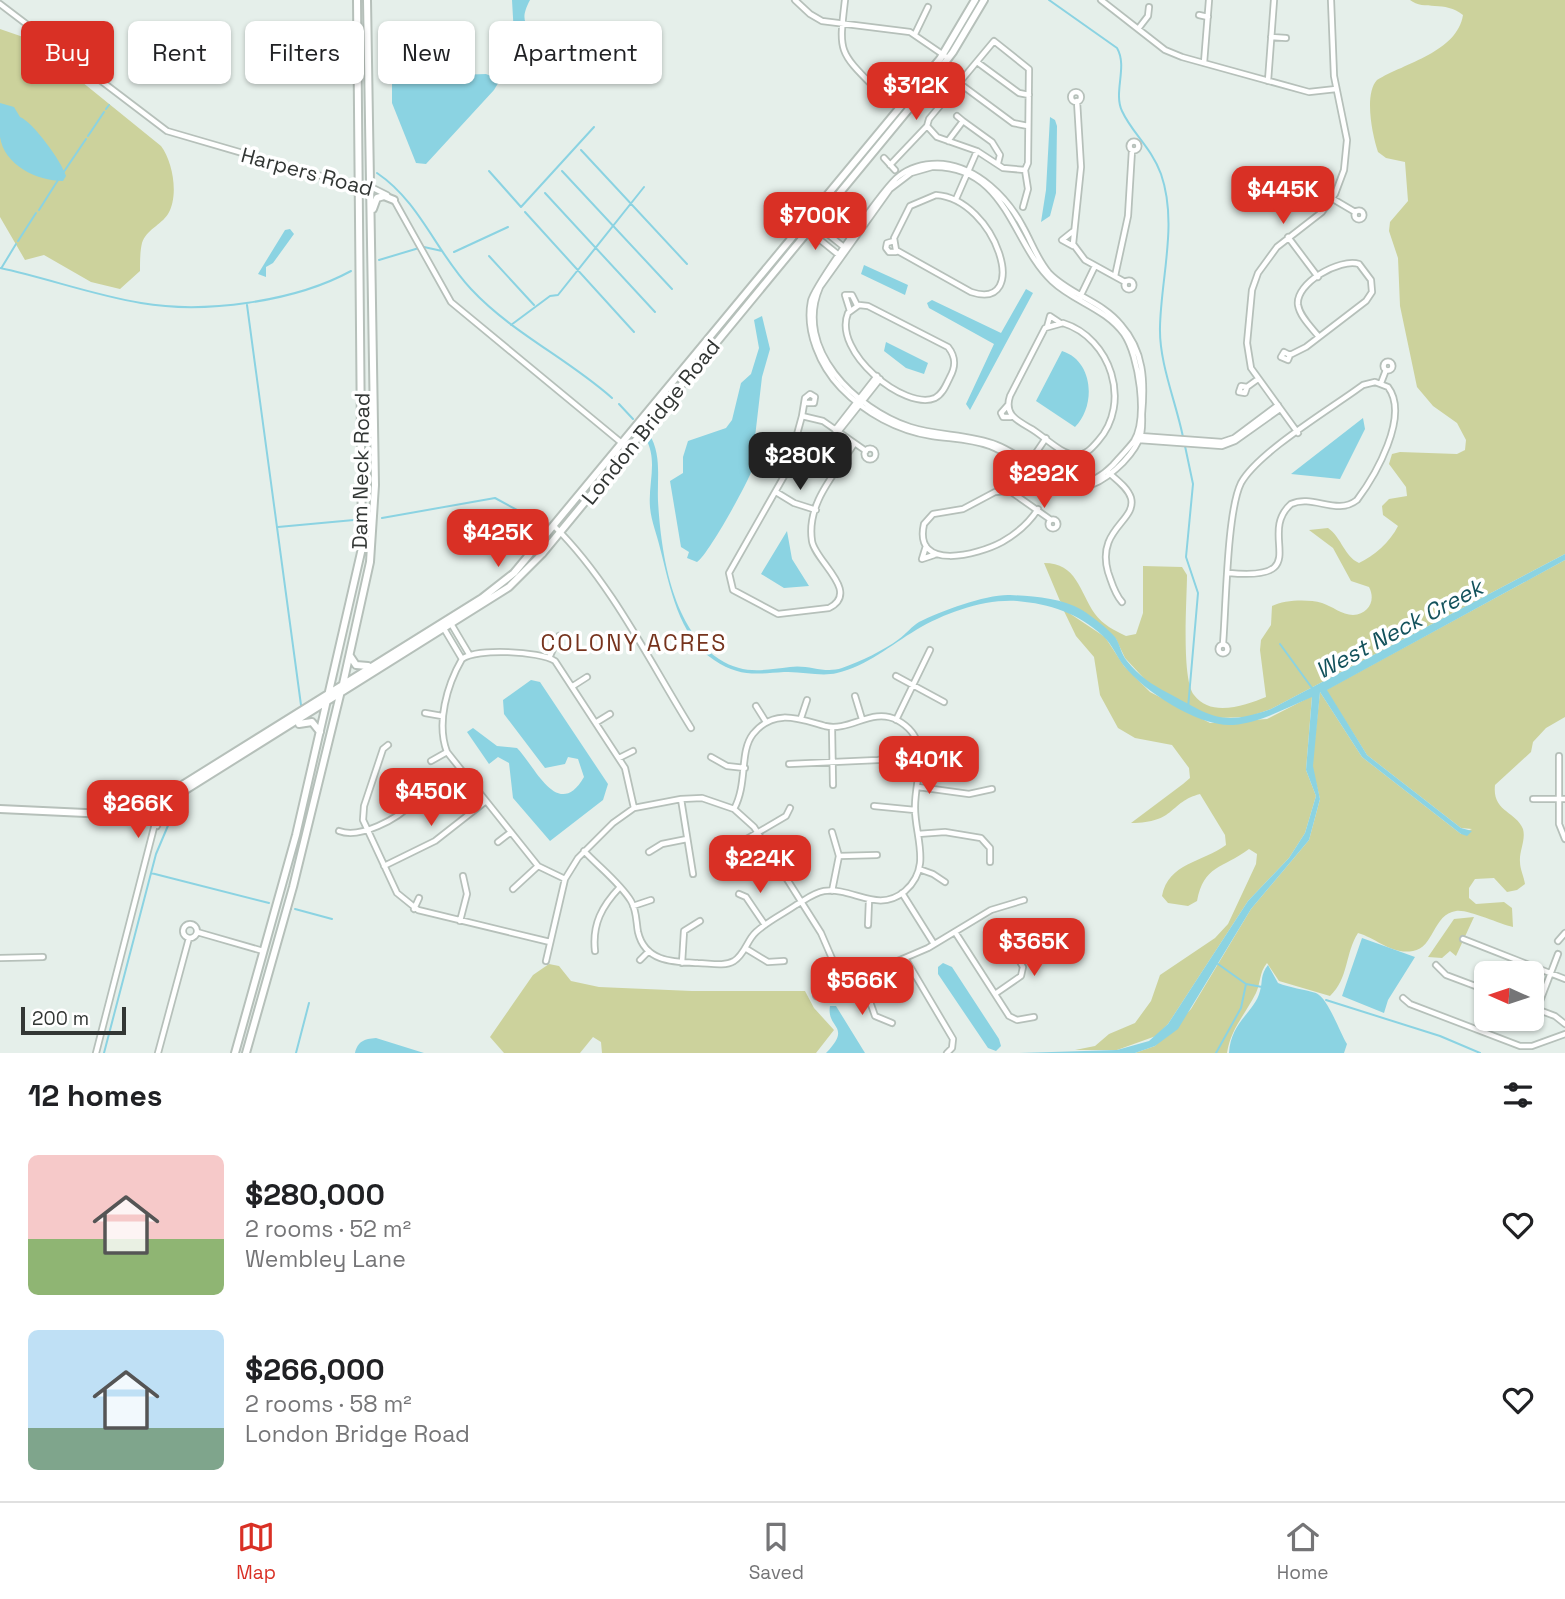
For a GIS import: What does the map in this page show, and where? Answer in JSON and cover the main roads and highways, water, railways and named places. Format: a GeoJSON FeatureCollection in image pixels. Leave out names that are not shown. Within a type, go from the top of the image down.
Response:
{"type":"FeatureCollection","features":[{"type":"Feature","properties":{"kind":"main road","name":"Dam Neck Road"},"geometry":{"type":"LineString","coordinates":[[235,1053],[328,702],[356,582],[363,518],[357,0]]}},
{"type":"Feature","properties":{"kind":"main road","name":"Dam Neck Road"},"geometry":{"type":"LineString","coordinates":[[246,1053],[296,876],[341,694],[365,590],[372,534],[375,463],[368,0]]}},
{"type":"Feature","properties":{"kind":"main road","name":"London Bridge Road"},"geometry":{"type":"LineString","coordinates":[[946,56],[975,0]]}},
{"type":"Feature","properties":{"kind":"main road","name":"London Bridge Road"},"geometry":{"type":"LineString","coordinates":[[163,805],[341,694],[450,621],[504,581],[558,529],[946,56],[984,0]]}},
{"type":"Feature","properties":{"kind":"main road"},"geometry":{"type":"LineString","coordinates":[[371,253],[373,202],[384,196],[394,200]]}},
{"type":"Feature","properties":{"kind":"main road","name":"London Bridge Road"},"geometry":{"type":"LineString","coordinates":[[200,774],[374,665],[442,626]]}},
{"type":"Feature","properties":{"kind":"main road"},"geometry":{"type":"LineString","coordinates":[[349,655],[358,666],[374,665]]}},
{"type":"Feature","properties":{"kind":"main road"},"geometry":{"type":"LineString","coordinates":[[270,739],[304,722],[314,724],[320,732]]}},
{"type":"Feature","properties":{"kind":"main road"},"geometry":{"type":"LineString","coordinates":[[0,809],[137,815],[163,805],[200,774]]}},
{"type":"Feature","properties":{"kind":"main road"},"geometry":{"type":"LineString","coordinates":[[110,814],[150,804],[200,774]]}},
{"type":"Feature","properties":{"kind":"water"},"geometry":{"type":"Polygon","coordinates":[[[512,0],[530,0],[525,21],[513,21],[512,0]]]}},
{"type":"Feature","properties":{"kind":"water"},"geometry":{"type":"Polygon","coordinates":[[[475,74],[486,74],[489,75],[489,84],[498,84],[426,164],[416,163],[392,103],[392,84],[475,84],[475,74]]]}},
{"type":"Feature","properties":{"kind":"water"},"geometry":{"type":"Polygon","coordinates":[[[0,103],[14,107],[20,117],[39,134],[63,170],[66,176],[63,181],[43,178],[23,170],[8,156],[0,137],[0,103]]]}},
{"type":"Feature","properties":{"kind":"water"},"geometry":{"type":"Polygon","coordinates":[[[1050,117],[1055,120],[1057,126],[1056,193],[1050,216],[1041,222],[1046,190],[1050,117]]]}},
{"type":"Feature","properties":{"kind":"water"},"geometry":{"type":"Polygon","coordinates":[[[290,229],[294,234],[273,263],[266,267],[266,277],[258,274],[285,230],[290,229]]]}},
{"type":"Feature","properties":{"kind":"water"},"geometry":{"type":"Polygon","coordinates":[[[864,265],[908,285],[905,295],[861,274],[864,265]]]}},
{"type":"Feature","properties":{"kind":"water"},"geometry":{"type":"Polygon","coordinates":[[[1026,289],[1033,293],[970,410],[966,404],[994,344],[929,308],[927,303],[932,300],[1001,333],[1026,289]]]}},
{"type":"Feature","properties":{"kind":"water"},"geometry":{"type":"Polygon","coordinates":[[[762,316],[770,349],[762,377],[755,462],[726,519],[697,562],[687,558],[689,552],[681,547],[670,481],[683,473],[683,457],[688,441],[726,428],[732,420],[741,383],[751,374],[759,348],[754,320],[762,316]]]}},
{"type":"Feature","properties":{"kind":"water"},"geometry":{"type":"Polygon","coordinates":[[[886,342],[928,363],[924,374],[906,368],[884,351],[886,342]]]}},
{"type":"Feature","properties":{"kind":"water"},"geometry":{"type":"Polygon","coordinates":[[[1062,351],[1073,356],[1080,364],[1088,385],[1086,408],[1075,427],[1036,401],[1062,351]]]}},
{"type":"Feature","properties":{"kind":"water"},"geometry":{"type":"Polygon","coordinates":[[[1363,418],[1365,429],[1340,479],[1291,474],[1363,418]]]}},
{"type":"Feature","properties":{"kind":"water"},"geometry":{"type":"Polygon","coordinates":[[[649,434],[656,450],[658,501],[666,566],[680,609],[690,629],[703,645],[719,659],[745,669],[797,666],[835,670],[886,648],[916,624],[939,613],[989,597],[1028,596],[1056,600],[1082,610],[1115,637],[1123,655],[1136,671],[1168,693],[1206,713],[1228,718],[1240,717],[1271,709],[1565,554],[1565,560],[1327,690],[1367,755],[1461,828],[1472,831],[1467,836],[1362,757],[1320,692],[1313,766],[1320,799],[1309,840],[1251,909],[1178,1029],[1155,1046],[1135,1053],[1019,1053],[1117,1050],[1149,1041],[1168,1024],[1248,901],[1289,858],[1305,833],[1316,796],[1306,770],[1312,697],[1264,718],[1244,723],[1219,724],[1205,720],[1174,706],[1145,686],[1124,666],[1106,639],[1084,621],[1052,607],[1017,601],[991,602],[939,618],[869,660],[837,673],[756,674],[732,669],[702,650],[692,638],[677,609],[651,512],[652,464],[646,439],[649,434]]]}},
{"type":"Feature","properties":{"kind":"water"},"geometry":{"type":"Polygon","coordinates":[[[787,531],[792,559],[809,586],[784,588],[761,574],[787,531]]]}},
{"type":"Feature","properties":{"kind":"water"},"geometry":{"type":"Polygon","coordinates":[[[531,680],[540,682],[608,784],[603,800],[550,841],[513,798],[509,763],[498,757],[489,764],[467,732],[473,728],[497,746],[517,748],[539,777],[556,792],[565,794],[574,789],[584,777],[578,759],[568,757],[565,764],[545,768],[504,714],[503,700],[531,680]]]}},
{"type":"Feature","properties":{"kind":"water"},"geometry":{"type":"Polygon","coordinates":[[[1362,938],[1415,957],[1388,1000],[1384,1013],[1342,996],[1362,938]]]}},
{"type":"Feature","properties":{"kind":"water"},"geometry":{"type":"Polygon","coordinates":[[[943,963],[952,967],[999,1039],[1001,1046],[996,1051],[988,1048],[938,974],[938,967],[943,963]]]}},
{"type":"Feature","properties":{"kind":"water"},"geometry":{"type":"Polygon","coordinates":[[[1268,965],[1278,983],[1320,996],[1347,1044],[1344,1053],[1229,1053],[1234,1033],[1257,998],[1268,965]]]}},
{"type":"Feature","properties":{"kind":"water"},"geometry":{"type":"Polygon","coordinates":[[[830,1006],[836,1006],[865,1053],[826,1053],[834,1044],[838,1032],[831,1019],[830,1006]]]}},
{"type":"Feature","properties":{"kind":"water"},"geometry":{"type":"Polygon","coordinates":[[[376,1038],[424,1053],[355,1053],[362,1041],[376,1038]]]}},
{"type":"Feature","properties":{"kind":"waterway"},"geometry":{"type":"LineString","coordinates":[[1049,0],[1117,48],[1121,63],[1119,96],[1122,111],[1161,174],[1166,193],[1168,231],[1160,341],[1183,437]]}},
{"type":"Feature","properties":{"kind":"waterway"},"geometry":{"type":"LineString","coordinates":[[106,109],[109,105]]}},
{"type":"Feature","properties":{"kind":"waterway"},"geometry":{"type":"LineString","coordinates":[[88,136],[104,112]]}},
{"type":"Feature","properties":{"kind":"waterway"},"geometry":{"type":"LineString","coordinates":[[489,171],[521,207],[594,127]]}},
{"type":"Feature","properties":{"kind":"waterway"},"geometry":{"type":"LineString","coordinates":[[63,173],[86,139]]}},
{"type":"Feature","properties":{"kind":"waterway"},"geometry":{"type":"LineString","coordinates":[[581,150],[687,264]]}},
{"type":"Feature","properties":{"kind":"waterway"},"geometry":{"type":"LineString","coordinates":[[562,171],[672,289]]}},
{"type":"Feature","properties":{"kind":"waterway"},"geometry":{"type":"LineString","coordinates":[[377,173],[405,198],[459,275],[487,305],[612,398]]}},
{"type":"Feature","properties":{"kind":"waterway"},"geometry":{"type":"LineString","coordinates":[[39,210],[58,180]]}},
{"type":"Feature","properties":{"kind":"waterway"},"geometry":{"type":"LineString","coordinates":[[511,325],[550,296],[558,295],[644,187]]}},
{"type":"Feature","properties":{"kind":"waterway"},"geometry":{"type":"LineString","coordinates":[[545,193],[655,312]]}},
{"type":"Feature","properties":{"kind":"waterway"},"geometry":{"type":"LineString","coordinates":[[525,212],[634,332]]}},
{"type":"Feature","properties":{"kind":"waterway"},"geometry":{"type":"LineString","coordinates":[[18,241],[36,213]]}},
{"type":"Feature","properties":{"kind":"waterway"},"geometry":{"type":"LineString","coordinates":[[454,252],[508,227]]}},
{"type":"Feature","properties":{"kind":"waterway"},"geometry":{"type":"LineString","coordinates":[[2,267],[16,244]]}},
{"type":"Feature","properties":{"kind":"waterway"},"geometry":{"type":"LineString","coordinates":[[424,247],[442,251]]}},
{"type":"Feature","properties":{"kind":"waterway"},"geometry":{"type":"LineString","coordinates":[[379,260],[419,248]]}},
{"type":"Feature","properties":{"kind":"waterway"},"geometry":{"type":"LineString","coordinates":[[489,256],[534,305]]}},
{"type":"Feature","properties":{"kind":"waterway"},"geometry":{"type":"LineString","coordinates":[[0,268],[123,300],[192,307],[276,298],[303,291],[351,271]]}},
{"type":"Feature","properties":{"kind":"waterway"},"geometry":{"type":"LineString","coordinates":[[247,305],[301,705]]}},
{"type":"Feature","properties":{"kind":"waterway"},"geometry":{"type":"LineString","coordinates":[[619,404],[633,419]]}},
{"type":"Feature","properties":{"kind":"waterway"},"geometry":{"type":"LineString","coordinates":[[1185,446],[1193,484],[1186,557],[1198,593],[1188,708]]}},
{"type":"Feature","properties":{"kind":"waterway"},"geometry":{"type":"LineString","coordinates":[[382,518],[495,498],[543,524]]}},
{"type":"Feature","properties":{"kind":"waterway"},"geometry":{"type":"LineString","coordinates":[[278,527],[354,520]]}},
{"type":"Feature","properties":{"kind":"waterway"},"geometry":{"type":"LineString","coordinates":[[1280,644],[1312,688]]}},
{"type":"Feature","properties":{"kind":"waterway"},"geometry":{"type":"LineString","coordinates":[[104,1053],[156,854],[175,809],[173,803]]}},
{"type":"Feature","properties":{"kind":"waterway"},"geometry":{"type":"LineString","coordinates":[[151,873],[269,903]]}},
{"type":"Feature","properties":{"kind":"waterway"},"geometry":{"type":"LineString","coordinates":[[295,909],[332,919]]}},
{"type":"Feature","properties":{"kind":"waterway"},"geometry":{"type":"LineString","coordinates":[[1218,964],[1246,984],[1262,987]]}},
{"type":"Feature","properties":{"kind":"waterway"},"geometry":{"type":"LineString","coordinates":[[1216,1053],[1241,1008],[1246,984]]}},
{"type":"Feature","properties":{"kind":"waterway"},"geometry":{"type":"LineString","coordinates":[[1326,1000],[1440,1036],[1480,1053]]}},
{"type":"Feature","properties":{"kind":"waterway"},"geometry":{"type":"LineString","coordinates":[[296,1053],[309,1003]]}},
{"type":"Feature","properties":{"kind":"district","name":"COLONY ACRES"},"geometry":{"type":"Point","coordinates":[634,643]}},
{"type":"Feature","properties":{"kind":"water label","name":"West Neck Creek"},"geometry":{"type":"Point","coordinates":[1399,629]}}]}
